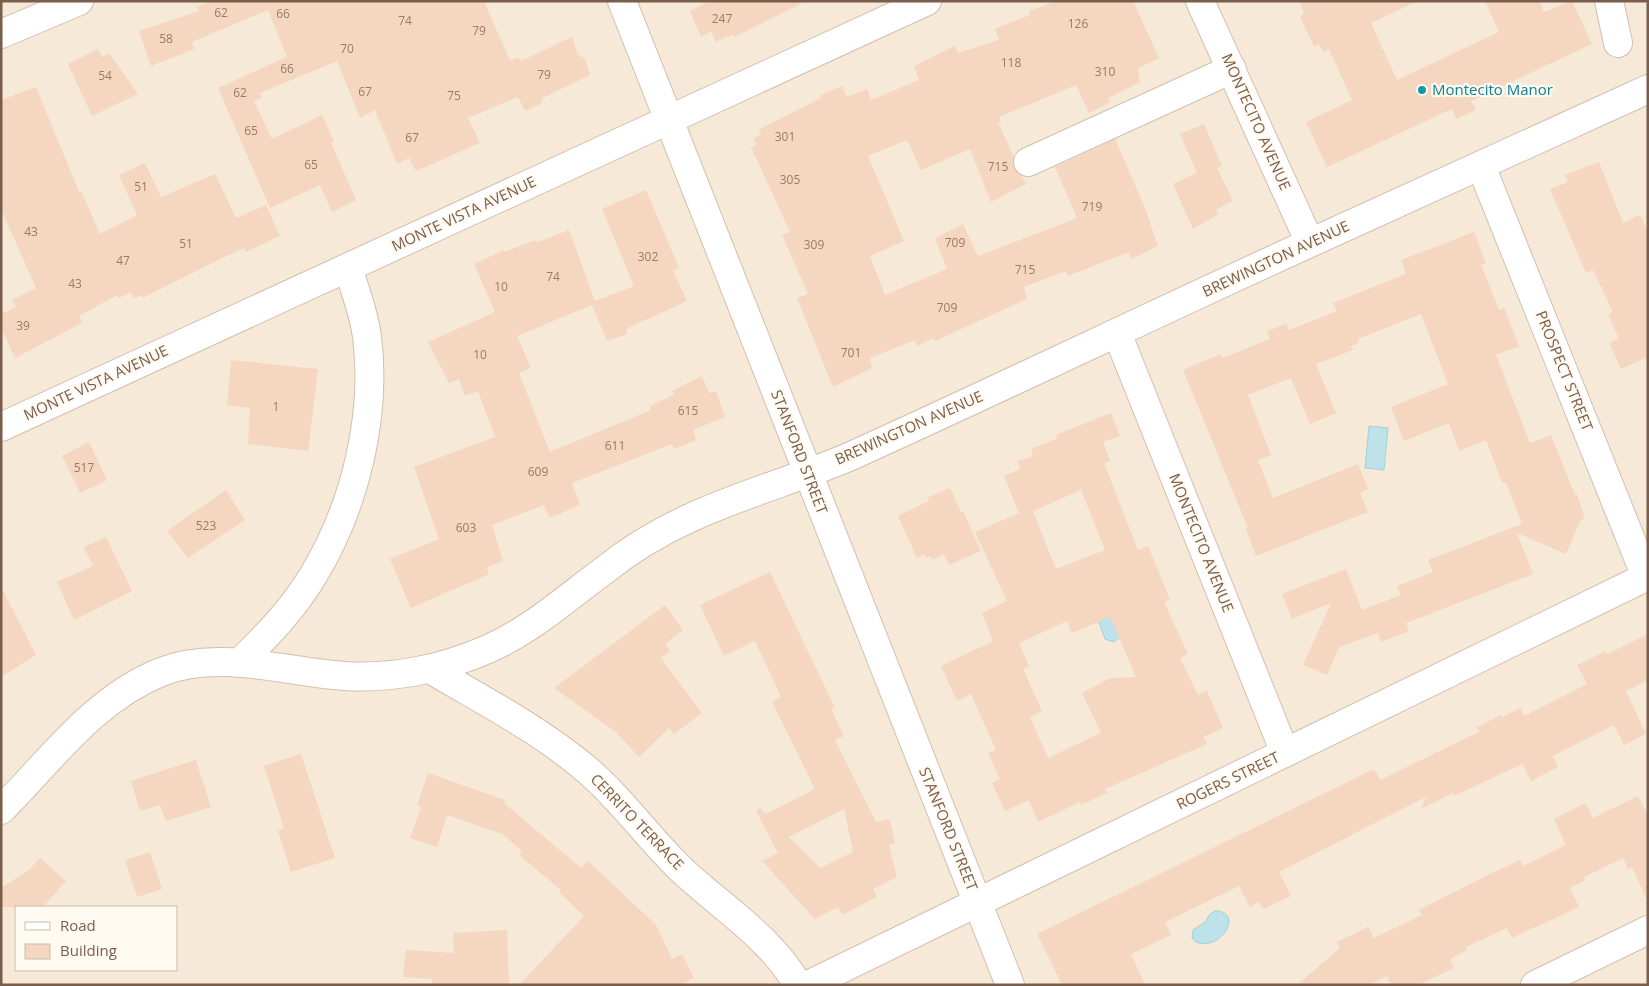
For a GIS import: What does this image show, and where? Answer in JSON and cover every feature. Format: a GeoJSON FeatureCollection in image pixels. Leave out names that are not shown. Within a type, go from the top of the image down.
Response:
{"type":"FeatureCollection","features":[{"type":"Feature","properties":{"kind":"street"},"geometry":{"type":"LineString","coordinates":[[1,34],[79,1]]}},
{"type":"Feature","properties":{"kind":"street","name":"STANFORD STREET"},"geometry":{"type":"LineString","coordinates":[[622,1],[1010,985]]}},
{"type":"Feature","properties":{"kind":"street","name":"MONTE VISTA AVENUE"},"geometry":{"type":"LineString","coordinates":[[1,427],[928,1]]}},
{"type":"Feature","properties":{"kind":"street","name":"MONTECITO AVENUE"},"geometry":{"type":"LineString","coordinates":[[1200,1],[1310,243]]}},
{"type":"Feature","properties":{"kind":"street"},"geometry":{"type":"LineString","coordinates":[[1609,1],[1618,43]]}},
{"type":"Feature","properties":{"kind":"street"},"geometry":{"type":"LineString","coordinates":[[1028,162],[1232,68]]}},
{"type":"Feature","properties":{"kind":"street","name":"BREWINGTON AVENUE"},"geometry":{"type":"LineString","coordinates":[[1,810],[76,730],[123,694],[162,672],[180,667],[239,663],[344,676],[386,674],[430,669],[480,653],[530,627],[622,557],[665,530],[716,507],[845,458],[1310,243],[1648,90]]}},
{"type":"Feature","properties":{"kind":"street","name":"PROSPECT STREET"},"geometry":{"type":"LineString","coordinates":[[1482,166],[1647,577]]}},
{"type":"Feature","properties":{"kind":"street"},"geometry":{"type":"LineString","coordinates":[[239,663],[275,626],[314,574],[338,524],[357,469],[366,418],[369,369],[365,325],[348,268]]}},
{"type":"Feature","properties":{"kind":"street","name":"MONTECITO AVENUE"},"geometry":{"type":"LineString","coordinates":[[1117,333],[1285,753]]}},
{"type":"Feature","properties":{"kind":"street","name":"ROGERS STREET"},"geometry":{"type":"LineString","coordinates":[[808,985],[1647,577]]}},
{"type":"Feature","properties":{"kind":"street","name":"CERRITO TERRACE"},"geometry":{"type":"LineString","coordinates":[[430,669],[502,711],[585,768],[607,788],[685,873],[768,945],[783,962],[798,985]]}},
{"type":"Feature","properties":{"kind":"street"},"geometry":{"type":"LineString","coordinates":[[1535,985],[1648,930]]}},
{"type":"Feature","properties":{"kind":"shaded area"},"geometry":{"type":"Polygon","coordinates":[[[1,1],[1648,1],[1648,985],[1,985],[1,1]]]}},
{"type":"Feature","properties":{"kind":"water"},"geometry":{"type":"Polygon","coordinates":[[[1369,426],[1388,428],[1384,470],[1365,468],[1369,426]]]}},
{"type":"Feature","properties":{"kind":"water"},"geometry":{"type":"Polygon","coordinates":[[[1106,609],[1121,636],[1114,642],[1105,639],[1097,617],[1106,609]]]}},
{"type":"Feature","properties":{"kind":"water"},"geometry":{"type":"Polygon","coordinates":[[[1215,911],[1224,913],[1228,917],[1229,923],[1226,930],[1221,937],[1214,941],[1205,944],[1196,942],[1192,938],[1193,930],[1205,922],[1210,914],[1215,911]]]}},
{"type":"Feature","properties":{"kind":"building"},"geometry":{"type":"Polygon","coordinates":[[[210,1],[484,1],[510,61],[518,57],[521,61],[572,37],[578,54],[585,59],[590,75],[542,98],[542,103],[525,111],[518,97],[468,118],[480,143],[416,171],[409,158],[397,164],[375,110],[360,118],[337,61],[260,93],[262,98],[254,101],[272,139],[322,115],[334,142],[331,143],[356,200],[332,212],[320,185],[270,208],[218,88],[287,57],[268,10],[192,42],[194,49],[151,66],[139,31],[199,11],[197,7],[210,1]]]}},
{"type":"Feature","properties":{"kind":"building"},"geometry":{"type":"Polygon","coordinates":[[[710,1],[806,1],[734,37],[733,34],[716,42],[711,31],[701,37],[690,11],[710,1]]]}},
{"type":"Feature","properties":{"kind":"building"},"geometry":{"type":"Polygon","coordinates":[[[1133,1],[1159,58],[1138,68],[1140,82],[1108,98],[1109,103],[1089,113],[1076,85],[999,117],[1001,122],[998,123],[1014,157],[1014,168],[1022,176],[1026,184],[991,202],[970,149],[921,170],[907,140],[868,156],[904,241],[870,256],[885,295],[947,269],[935,238],[963,224],[978,256],[1077,218],[1055,167],[1115,139],[1145,208],[1158,246],[1131,259],[1129,252],[1068,276],[1066,271],[1024,287],[1027,299],[935,341],[933,338],[917,346],[915,340],[870,358],[872,368],[833,387],[797,298],[808,294],[782,235],[790,232],[751,147],[756,145],[754,138],[761,135],[758,130],[821,98],[820,95],[842,86],[847,97],[867,89],[871,100],[919,80],[914,66],[955,46],[958,53],[999,40],[995,29],[1030,15],[1029,11],[1054,2],[1133,1]]]}},
{"type":"Feature","properties":{"kind":"building","name":"Montecito Manor"},"geometry":{"type":"Polygon","coordinates":[[[1299,1],[1418,1],[1371,23],[1397,80],[1499,32],[1485,1],[1539,1],[1544,12],[1572,1],[1592,44],[1471,101],[1476,110],[1456,119],[1452,109],[1327,167],[1306,122],[1352,100],[1329,49],[1323,52],[1319,44],[1314,47],[1300,16],[1304,14],[1299,1]]]}},
{"type":"Feature","properties":{"kind":"building"},"geometry":{"type":"Polygon","coordinates":[[[98,49],[102,57],[109,53],[138,94],[92,116],[68,64],[98,49]]]}},
{"type":"Feature","properties":{"kind":"building"},"geometry":{"type":"Polygon","coordinates":[[[36,87],[79,192],[81,191],[100,234],[137,215],[119,175],[145,163],[161,197],[215,174],[236,218],[266,205],[280,236],[246,252],[244,248],[226,256],[142,298],[140,295],[134,299],[131,292],[119,298],[117,295],[79,316],[82,323],[15,358],[1,328],[1,314],[16,307],[12,300],[36,288],[1,209],[1,100],[36,87]]]}},
{"type":"Feature","properties":{"kind":"building"},"geometry":{"type":"Polygon","coordinates":[[[1204,124],[1222,166],[1217,168],[1233,201],[1216,209],[1219,214],[1193,229],[1173,184],[1197,173],[1180,134],[1204,124]]]}},
{"type":"Feature","properties":{"kind":"building"},"geometry":{"type":"Polygon","coordinates":[[[1599,162],[1623,223],[1640,215],[1648,231],[1648,357],[1621,369],[1609,343],[1619,339],[1608,314],[1613,312],[1593,270],[1586,273],[1550,189],[1568,182],[1565,175],[1599,162]]]}},
{"type":"Feature","properties":{"kind":"building"},"geometry":{"type":"Polygon","coordinates":[[[646,190],[679,268],[673,271],[687,301],[626,329],[627,334],[607,341],[592,305],[517,336],[531,368],[519,373],[550,452],[651,410],[650,406],[674,395],[672,391],[702,376],[709,393],[716,391],[725,417],[693,430],[696,440],[674,449],[672,444],[572,483],[580,505],[550,518],[544,505],[492,525],[503,561],[487,567],[489,574],[411,608],[390,559],[439,539],[414,467],[495,437],[478,391],[465,396],[459,379],[449,383],[428,342],[495,312],[474,264],[504,250],[504,252],[535,240],[536,243],[569,230],[595,301],[634,286],[602,209],[646,190]]]}},
{"type":"Feature","properties":{"kind":"building"},"geometry":{"type":"Polygon","coordinates":[[[1474,232],[1486,263],[1481,265],[1499,310],[1504,308],[1519,346],[1496,355],[1530,443],[1551,435],[1575,495],[1577,494],[1585,519],[1580,521],[1566,554],[1517,533],[1533,574],[1406,623],[1409,631],[1381,642],[1378,633],[1339,647],[1327,675],[1303,665],[1331,603],[1292,619],[1282,594],[1346,569],[1362,610],[1401,595],[1397,586],[1433,572],[1428,560],[1522,524],[1506,482],[1502,483],[1486,440],[1459,451],[1449,423],[1404,441],[1391,407],[1448,384],[1421,314],[1358,339],[1359,343],[1351,346],[1353,350],[1316,364],[1336,413],[1310,424],[1291,378],[1248,395],[1271,455],[1258,460],[1273,498],[1358,464],[1368,489],[1360,493],[1368,512],[1256,556],[1246,529],[1248,528],[1183,370],[1221,354],[1223,358],[1270,339],[1267,331],[1286,324],[1289,330],[1337,311],[1333,303],[1406,274],[1401,260],[1474,232]]]}},
{"type":"Feature","properties":{"kind":"building"},"geometry":{"type":"Polygon","coordinates":[[[231,360],[318,369],[308,451],[248,444],[250,408],[227,405],[231,360]]]}},
{"type":"Feature","properties":{"kind":"building"},"geometry":{"type":"Polygon","coordinates":[[[1111,413],[1120,436],[1103,442],[1110,461],[1104,463],[1138,550],[1148,546],[1170,600],[1164,602],[1188,654],[1180,658],[1198,695],[1207,691],[1223,728],[1203,737],[1207,744],[1105,789],[1107,793],[1081,805],[1080,802],[1038,822],[1029,800],[1005,811],[992,783],[1000,779],[988,753],[996,750],[971,694],[957,701],[941,666],[993,641],[982,613],[1007,601],[975,532],[1019,513],[1004,476],[1021,469],[1017,462],[1033,456],[1031,449],[1058,438],[1056,435],[1111,413]],[[1081,490],[1033,511],[1056,569],[1105,550],[1081,490]],[[1110,617],[1072,633],[1067,621],[1019,643],[1029,666],[1023,669],[1042,711],[1030,717],[1048,758],[1101,733],[1082,693],[1110,678],[1136,677],[1110,617]]]}},
{"type":"Feature","properties":{"kind":"building"},"geometry":{"type":"Polygon","coordinates":[[[89,442],[107,480],[80,493],[62,456],[89,442]]]}},
{"type":"Feature","properties":{"kind":"building"},"geometry":{"type":"Polygon","coordinates":[[[950,488],[961,512],[963,511],[981,551],[949,565],[944,554],[932,560],[931,556],[926,558],[924,554],[917,558],[898,516],[929,501],[927,498],[950,488]]]}},
{"type":"Feature","properties":{"kind":"building"},"geometry":{"type":"Polygon","coordinates":[[[226,490],[245,520],[188,558],[167,531],[226,490]]]}},
{"type":"Feature","properties":{"kind":"building"},"geometry":{"type":"Polygon","coordinates":[[[106,537],[132,591],[74,620],[57,582],[93,566],[84,547],[106,537]]]}},
{"type":"Feature","properties":{"kind":"building"},"geometry":{"type":"Polygon","coordinates":[[[770,572],[835,708],[831,709],[844,736],[835,740],[876,822],[890,819],[895,844],[889,845],[897,877],[873,889],[877,897],[842,915],[838,907],[815,919],[762,861],[778,853],[756,811],[760,808],[766,814],[815,789],[772,702],[781,697],[755,641],[724,656],[700,605],[770,572]],[[844,809],[789,837],[820,868],[853,852],[844,809]]]}},
{"type":"Feature","properties":{"kind":"building"},"geometry":{"type":"Polygon","coordinates":[[[1,587],[36,655],[1,677],[1,587]]]}},
{"type":"Feature","properties":{"kind":"building"},"geometry":{"type":"Polygon","coordinates":[[[665,605],[683,630],[665,644],[670,651],[661,658],[702,713],[674,734],[669,728],[639,757],[616,732],[554,688],[665,605]]]}},
{"type":"Feature","properties":{"kind":"building"},"geometry":{"type":"Polygon","coordinates":[[[1648,634],[1648,680],[1626,691],[1646,734],[1624,745],[1614,725],[1553,756],[1558,767],[1531,781],[1522,764],[1454,796],[1453,793],[1421,809],[1426,797],[1279,872],[1291,896],[1263,909],[1259,902],[1250,907],[1239,886],[1165,922],[1171,935],[1131,954],[1145,985],[1062,985],[1037,934],[1374,769],[1380,780],[1479,732],[1477,727],[1501,715],[1502,717],[1521,708],[1524,716],[1587,684],[1577,665],[1606,651],[1607,654],[1648,634]]]}},
{"type":"Feature","properties":{"kind":"building"},"geometry":{"type":"Polygon","coordinates":[[[301,754],[335,858],[291,872],[278,831],[284,828],[264,766],[301,754]]]}},
{"type":"Feature","properties":{"kind":"building"},"geometry":{"type":"Polygon","coordinates":[[[196,760],[211,807],[166,821],[160,805],[140,811],[131,781],[196,760]]]}},
{"type":"Feature","properties":{"kind":"building"},"geometry":{"type":"Polygon","coordinates":[[[428,773],[505,800],[504,803],[581,868],[588,861],[656,925],[672,959],[682,954],[694,978],[681,985],[519,985],[584,916],[559,892],[561,890],[519,855],[522,851],[502,834],[447,815],[437,847],[410,838],[421,807],[417,805],[428,773]]]}},
{"type":"Feature","properties":{"kind":"building"},"geometry":{"type":"Polygon","coordinates":[[[1638,796],[1648,815],[1648,902],[1632,867],[1628,869],[1623,858],[1584,877],[1585,880],[1570,888],[1579,907],[1512,938],[1507,928],[1466,947],[1467,950],[1450,959],[1454,968],[1418,985],[1391,985],[1387,976],[1369,985],[1297,985],[1340,948],[1337,942],[1368,927],[1374,938],[1422,915],[1419,910],[1486,876],[1520,860],[1523,866],[1566,845],[1554,819],[1585,803],[1593,818],[1638,796]]]}},
{"type":"Feature","properties":{"kind":"building"},"geometry":{"type":"Polygon","coordinates":[[[150,852],[162,889],[137,897],[125,860],[150,852]]]}},
{"type":"Feature","properties":{"kind":"building"},"geometry":{"type":"Polygon","coordinates":[[[40,858],[66,881],[44,906],[1,907],[1,888],[29,870],[40,858]]]}},
{"type":"Feature","properties":{"kind":"building"},"geometry":{"type":"Polygon","coordinates":[[[507,930],[509,985],[432,985],[432,979],[403,977],[406,950],[454,953],[453,933],[507,930]]]}},
{"type":"Feature","properties":{"kind":"place","name":"Montecito Manor"},"geometry":{"type":"Point","coordinates":[1422,90]}}]}
